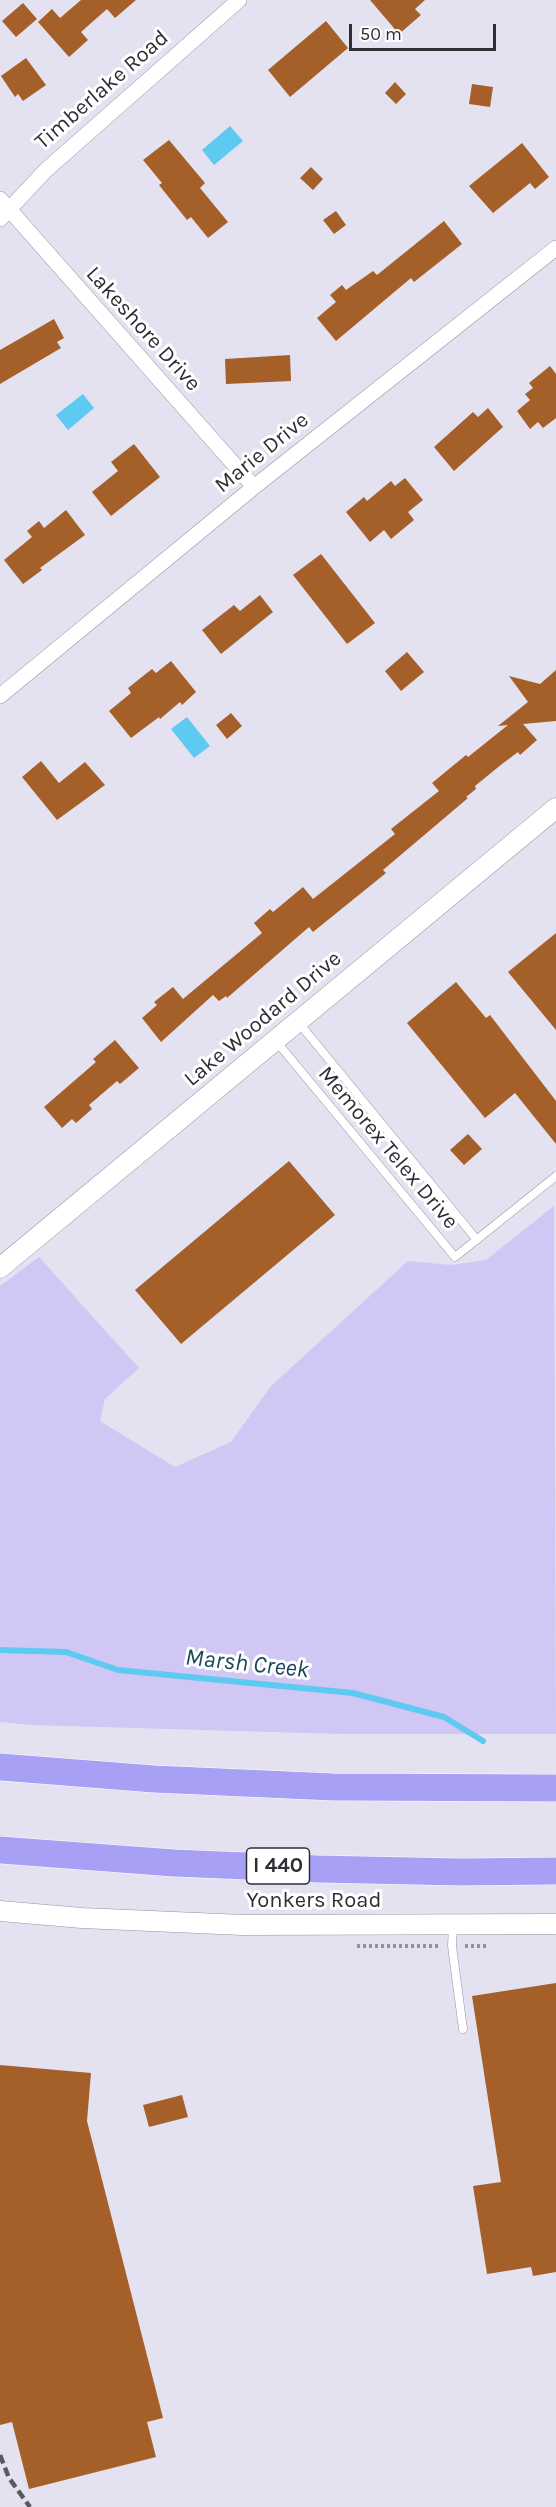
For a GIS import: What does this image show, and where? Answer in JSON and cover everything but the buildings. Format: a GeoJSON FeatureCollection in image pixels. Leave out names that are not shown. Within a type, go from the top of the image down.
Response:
{"type":"FeatureCollection","features":[{"type":"Feature","properties":{"kind":"highway"},"geometry":{"type":"LineString","coordinates":[[0,1767],[154,1779],[309,1786],[556,1788]]}},
{"type":"Feature","properties":{"kind":"highway","name":"I 440"},"geometry":{"type":"LineString","coordinates":[[0,1850],[174,1863],[318,1869],[556,1871]]}},
{"type":"Feature","properties":{"kind":"street","name":"Timberlake Road"},"geometry":{"type":"LineString","coordinates":[[3,209],[239,0]]}},
{"type":"Feature","properties":{"kind":"street","name":"Lakeshore Drive"},"geometry":{"type":"LineString","coordinates":[[3,209],[254,488]]}},
{"type":"Feature","properties":{"kind":"street","name":"Marie Drive"},"geometry":{"type":"LineString","coordinates":[[0,696],[254,488],[556,248]]}},
{"type":"Feature","properties":{"kind":"street","name":"Lake Woodard Drive"},"geometry":{"type":"LineString","coordinates":[[0,1268],[556,808]]}},
{"type":"Feature","properties":{"kind":"street","name":"Yonkers Road"},"geometry":{"type":"LineString","coordinates":[[0,1911],[82,1918],[243,1925],[556,1924]]}},
{"type":"Feature","properties":{"kind":"lane","name":"Memorex Telex Drive"},"geometry":{"type":"LineString","coordinates":[[298,1022],[477,1240]]}},
{"type":"Feature","properties":{"kind":"lane","name":"Memorex Telex Drive"},"geometry":{"type":"LineString","coordinates":[[275,1040],[455,1257],[556,1176]]}},
{"type":"Feature","properties":{"kind":"lane"},"geometry":{"type":"LineString","coordinates":[[453,1925],[452,1947],[463,2029]]}},
{"type":"Feature","properties":{"kind":"shaded area"},"geometry":{"type":"Polygon","coordinates":[[[554,1206],[556,1734],[340,1734],[32,1725],[0,1722],[0,1286],[39,1257],[139,1368],[105,1399],[100,1421],[175,1467],[231,1442],[271,1386],[408,1261],[451,1265],[486,1260],[554,1206]]]}},
{"type":"Feature","properties":{"kind":"water"},"geometry":{"type":"Polygon","coordinates":[[[230,126],[243,141],[214,165],[202,150],[230,126]]]}},
{"type":"Feature","properties":{"kind":"water"},"geometry":{"type":"Polygon","coordinates":[[[83,394],[94,408],[68,430],[56,415],[83,394]]]}},
{"type":"Feature","properties":{"kind":"water"},"geometry":{"type":"Polygon","coordinates":[[[187,717],[210,746],[194,758],[171,729],[187,717]]]}},
{"type":"Feature","properties":{"kind":"waterway","name":"Marsh Creek"},"geometry":{"type":"LineString","coordinates":[[0,1650],[66,1652],[118,1670],[353,1693],[444,1717],[483,1741]]}},
{"type":"Feature","properties":{"kind":"railway"},"geometry":{"type":"LineString","coordinates":[[0,2455],[9,2478],[30,2507]]}}]}
